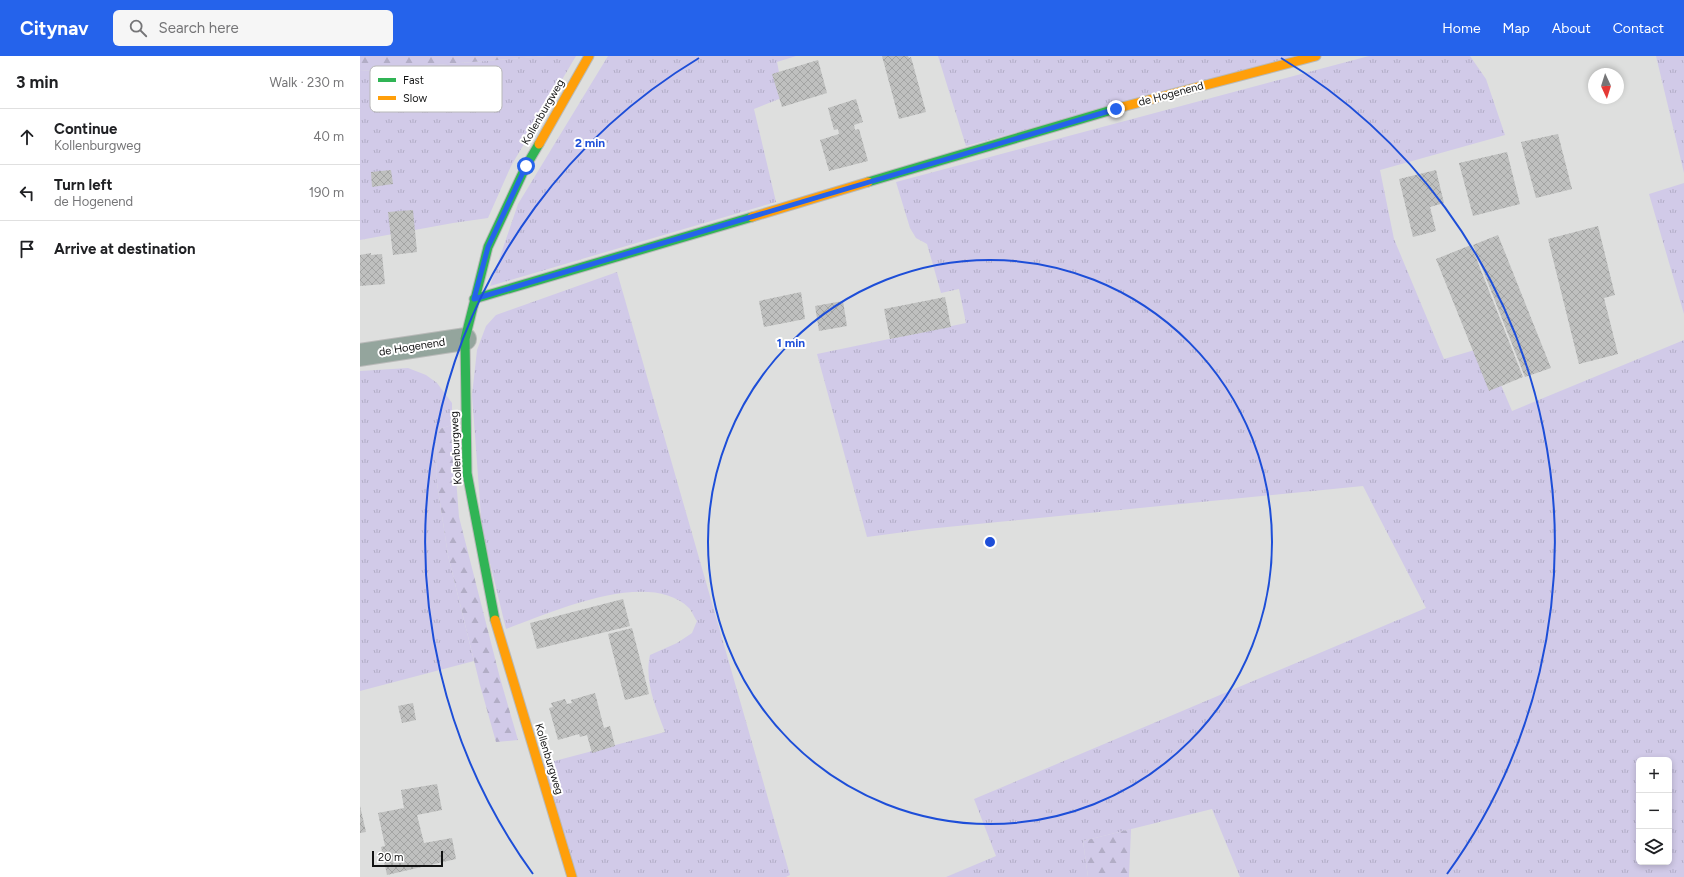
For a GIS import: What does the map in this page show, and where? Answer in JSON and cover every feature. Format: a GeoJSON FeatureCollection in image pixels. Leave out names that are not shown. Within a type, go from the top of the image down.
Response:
{"type":"FeatureCollection","features":[{"type":"Feature","properties":{"kind":"street","name":"Kollenburgweg"},"geometry":{"type":"LineString","coordinates":[[572,877],[494,617],[467,473],[465,339],[488,247],[526,166],[589,56]]}},
{"type":"Feature","properties":{"kind":"street","name":"de Hogenend"},"geometry":{"type":"LineString","coordinates":[[474,299],[1116,109],[1316,56]]}},
{"type":"Feature","properties":{"kind":"street","name":"de Hogenend"},"geometry":{"type":"LineString","coordinates":[[360,356],[465,339]]}},
{"type":"Feature","properties":{"kind":"green space"},"geometry":{"type":"Polygon","coordinates":[[[360,56],[547,56],[422,66],[370,66],[370,70],[360,71],[360,56]]]}},
{"type":"Feature","properties":{"kind":"green space"},"geometry":{"type":"Polygon","coordinates":[[[547,56],[576,56],[511,166],[488,218],[360,240],[360,71],[370,70],[370,112],[502,112],[502,66],[422,66],[547,56]]]}},
{"type":"Feature","properties":{"kind":"green space"},"geometry":{"type":"Polygon","coordinates":[[[608,56],[796,56],[777,62],[784,97],[754,109],[776,202],[490,286],[518,204],[608,56]]]}},
{"type":"Feature","properties":{"kind":"green space"},"geometry":{"type":"Polygon","coordinates":[[[938,56],[1301,56],[966,146],[938,56]]]}},
{"type":"Feature","properties":{"kind":"green space"},"geometry":{"type":"Polygon","coordinates":[[[1369,56],[1470,56],[1486,79],[1505,135],[1380,170],[1394,239],[1444,359],[1485,347],[1512,411],[1684,340],[1684,877],[1240,877],[1212,809],[1083,841],[1088,877],[946,877],[996,856],[974,799],[1426,608],[1363,486],[927,529],[867,537],[817,354],[966,323],[959,289],[941,293],[927,244],[916,238],[910,228],[896,182],[1369,56]]]}},
{"type":"Feature","properties":{"kind":"green space"},"geometry":{"type":"Polygon","coordinates":[[[1656,56],[1684,56],[1684,173],[1656,56]]]}},
{"type":"Feature","properties":{"kind":"green space"},"geometry":{"type":"Polygon","coordinates":[[[1684,183],[1684,314],[1649,194],[1684,183]]]}},
{"type":"Feature","properties":{"kind":"green space"},"geometry":{"type":"Polygon","coordinates":[[[617,272],[790,875],[786,877],[576,877],[543,764],[665,732],[650,685],[650,655],[677,643],[692,633],[697,621],[689,608],[671,597],[649,592],[625,593],[573,605],[506,629],[482,530],[472,395],[477,350],[486,326],[496,315],[617,272]]]}},
{"type":"Feature","properties":{"kind":"green space"},"geometry":{"type":"Polygon","coordinates":[[[408,368],[426,375],[437,383],[452,403],[452,425],[436,430],[437,483],[448,555],[474,661],[360,691],[360,371],[408,368]]]}},
{"type":"Feature","properties":{"kind":"green space"},"geometry":{"type":"Polygon","coordinates":[[[452,425],[459,517],[500,678],[518,740],[496,742],[480,685],[448,555],[437,483],[436,430],[452,425]]]}},
{"type":"Feature","properties":{"kind":"green space"},"geometry":{"type":"Polygon","coordinates":[[[1131,829],[1129,877],[1088,877],[1083,841],[1131,829]]]}},
{"type":"Feature","properties":{"kind":"building"},"geometry":{"type":"Polygon","coordinates":[[[882,56],[911,57],[926,112],[899,119],[882,56]]]}},
{"type":"Feature","properties":{"kind":"building"},"geometry":{"type":"Polygon","coordinates":[[[818,60],[827,93],[782,107],[772,74],[818,60]]]}},
{"type":"Feature","properties":{"kind":"building"},"geometry":{"type":"Polygon","coordinates":[[[856,99],[863,122],[854,125],[855,130],[859,129],[868,161],[829,171],[820,140],[839,134],[838,129],[834,130],[828,108],[856,99]]]}},
{"type":"Feature","properties":{"kind":"building"},"geometry":{"type":"Polygon","coordinates":[[[1558,134],[1572,189],[1536,198],[1521,142],[1558,134]]]}},
{"type":"Feature","properties":{"kind":"building"},"geometry":{"type":"Polygon","coordinates":[[[1507,152],[1520,204],[1473,216],[1459,163],[1507,152]]]}},
{"type":"Feature","properties":{"kind":"building"},"geometry":{"type":"Polygon","coordinates":[[[391,170],[393,184],[372,187],[371,172],[391,170]]]}},
{"type":"Feature","properties":{"kind":"building"},"geometry":{"type":"Polygon","coordinates":[[[1436,170],[1444,203],[1430,207],[1436,231],[1413,237],[1399,179],[1436,170]]]}},
{"type":"Feature","properties":{"kind":"building"},"geometry":{"type":"Polygon","coordinates":[[[413,210],[417,252],[393,255],[388,212],[413,210]]]}},
{"type":"Feature","properties":{"kind":"building"},"geometry":{"type":"Polygon","coordinates":[[[1598,226],[1615,295],[1604,298],[1618,354],[1579,364],[1548,239],[1598,226]]]}},
{"type":"Feature","properties":{"kind":"building"},"geometry":{"type":"Polygon","coordinates":[[[1498,235],[1551,368],[1525,377],[1473,245],[1498,235]]]}},
{"type":"Feature","properties":{"kind":"building"},"geometry":{"type":"Polygon","coordinates":[[[1471,245],[1523,377],[1489,391],[1436,259],[1471,245]]]}},
{"type":"Feature","properties":{"kind":"building"},"geometry":{"type":"Polygon","coordinates":[[[371,253],[371,255],[382,254],[385,284],[360,286],[360,255],[371,253]]]}},
{"type":"Feature","properties":{"kind":"building"},"geometry":{"type":"Polygon","coordinates":[[[801,292],[805,319],[764,327],[759,301],[801,292]]]}},
{"type":"Feature","properties":{"kind":"building"},"geometry":{"type":"Polygon","coordinates":[[[945,297],[951,327],[890,339],[884,309],[945,297]]]}},
{"type":"Feature","properties":{"kind":"building"},"geometry":{"type":"Polygon","coordinates":[[[843,301],[847,326],[819,331],[815,306],[843,301]]]}},
{"type":"Feature","properties":{"kind":"building"},"geometry":{"type":"Polygon","coordinates":[[[623,599],[630,626],[537,649],[530,623],[623,599]]]}},
{"type":"Feature","properties":{"kind":"building"},"geometry":{"type":"Polygon","coordinates":[[[632,628],[649,694],[625,700],[608,634],[632,628]]]}},
{"type":"Feature","properties":{"kind":"building"},"geometry":{"type":"Polygon","coordinates":[[[595,693],[604,728],[610,726],[615,746],[592,753],[587,735],[580,737],[579,734],[558,740],[549,708],[553,707],[551,703],[565,699],[567,704],[572,703],[571,700],[595,693]]]}},
{"type":"Feature","properties":{"kind":"building"},"geometry":{"type":"Polygon","coordinates":[[[413,703],[416,720],[402,723],[398,706],[413,703]]]}},
{"type":"Feature","properties":{"kind":"building"},"geometry":{"type":"Polygon","coordinates":[[[437,784],[442,810],[417,815],[424,843],[452,838],[456,859],[387,875],[381,847],[385,846],[378,813],[404,808],[401,790],[437,784]]]}},
{"type":"Feature","properties":{"kind":"building"},"geometry":{"type":"Polygon","coordinates":[[[360,806],[366,832],[360,833],[360,806]]]}},
{"type":"Feature","properties":{"kind":"traffic: fast"},"geometry":{"type":"LineString","coordinates":[[868,182],[1122,107]]}},
{"type":"Feature","properties":{"kind":"traffic: fast"},"geometry":{"type":"LineString","coordinates":[[495,620],[467,473],[465,339],[488,247],[526,166],[539,144]]}},
{"type":"Feature","properties":{"kind":"traffic: fast"},"geometry":{"type":"LineString","coordinates":[[474,299],[752,217]]}},
{"type":"Feature","properties":{"kind":"traffic: slow"},"geometry":{"type":"LineString","coordinates":[[539,144],[589,56]]}},
{"type":"Feature","properties":{"kind":"traffic: slow"},"geometry":{"type":"LineString","coordinates":[[1122,107],[1316,56]]}},
{"type":"Feature","properties":{"kind":"traffic: slow"},"geometry":{"type":"LineString","coordinates":[[752,217],[868,182]]}},
{"type":"Feature","properties":{"kind":"traffic: slow"},"geometry":{"type":"LineString","coordinates":[[495,620],[572,877]]}},
{"type":"Feature","properties":{"kind":"route"},"geometry":{"type":"LineString","coordinates":[[526,166],[488,247],[474,299],[1116,109]]}}]}
